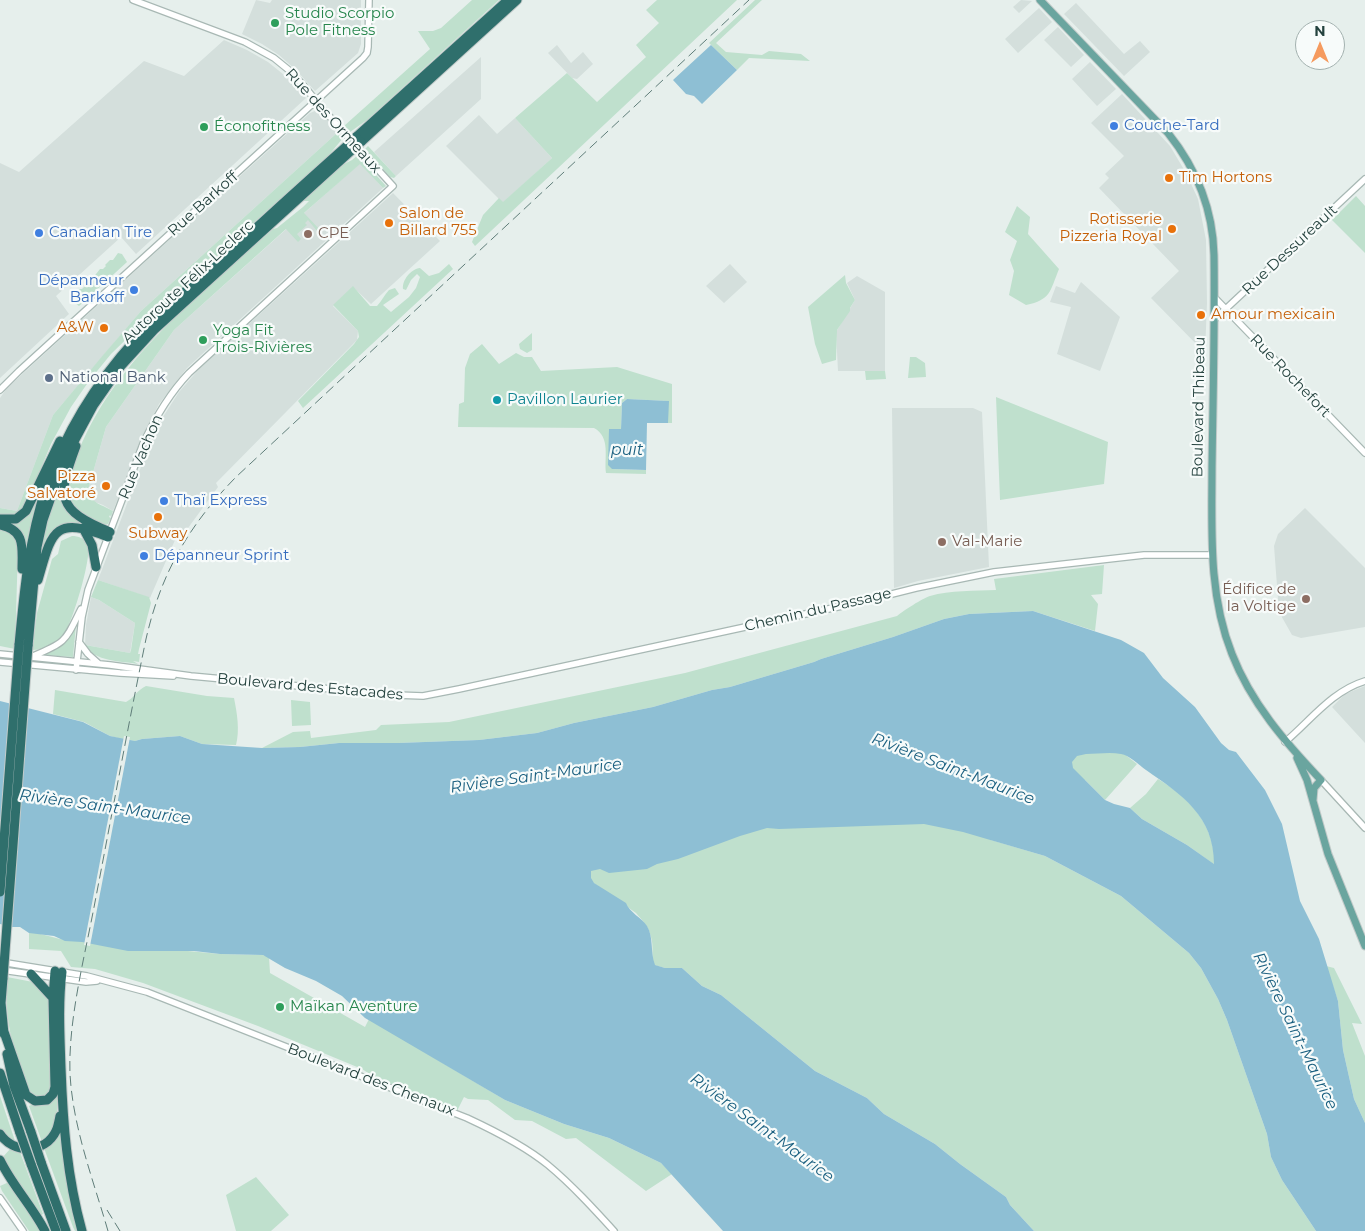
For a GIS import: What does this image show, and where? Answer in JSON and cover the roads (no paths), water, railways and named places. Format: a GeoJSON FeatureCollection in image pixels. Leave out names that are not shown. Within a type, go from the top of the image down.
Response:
{"type":"FeatureCollection","features":[{"type":"Feature","properties":{"kind":"highway","name":"Autoroute Félix-Leclerc"},"geometry":{"type":"LineString","coordinates":[[359,140],[508,0]]}},
{"type":"Feature","properties":{"kind":"highway","name":"Autoroute Félix-Leclerc"},"geometry":{"type":"LineString","coordinates":[[66,1231],[11,1075],[3,1029],[1,974],[24,645],[21,627],[29,557],[44,496],[65,443],[81,413],[97,387],[148,326],[517,0]]}},
{"type":"Feature","properties":{"kind":"highway","name":"Autoroute Félix-Leclerc"},"geometry":{"type":"LineString","coordinates":[[0,892],[24,645],[32,602],[37,547],[47,507],[67,454],[90,411],[121,366],[154,330],[350,148]]}},
{"type":"Feature","properties":{"kind":"highway"},"geometry":{"type":"LineString","coordinates":[[0,519],[14,519],[26,511],[59,443],[97,387]]}},
{"type":"Feature","properties":{"kind":"highway"},"geometry":{"type":"LineString","coordinates":[[90,411],[67,472],[64,493],[69,506],[79,518],[109,534]]}},
{"type":"Feature","properties":{"kind":"highway"},"geometry":{"type":"LineString","coordinates":[[0,525],[14,529],[21,540],[21,627]]}},
{"type":"Feature","properties":{"kind":"highway"},"geometry":{"type":"LineString","coordinates":[[32,602],[52,539],[57,533],[67,528],[84,528],[109,534]]}},
{"type":"Feature","properties":{"kind":"highway"},"geometry":{"type":"LineString","coordinates":[[84,528],[93,546],[96,567]]}},
{"type":"Feature","properties":{"kind":"highway"},"geometry":{"type":"LineString","coordinates":[[31,974],[53,998]]}},
{"type":"Feature","properties":{"kind":"highway"},"geometry":{"type":"LineString","coordinates":[[3,1029],[26,1095],[35,1101],[47,1100],[53,1094],[55,1087],[53,998],[58,975]]}},
{"type":"Feature","properties":{"kind":"highway"},"geometry":{"type":"LineString","coordinates":[[58,975],[62,1091],[68,1170],[82,1231]]}},
{"type":"Feature","properties":{"kind":"highway"},"geometry":{"type":"LineString","coordinates":[[0,1073],[56,1231]]}},
{"type":"Feature","properties":{"kind":"highway"},"geometry":{"type":"LineString","coordinates":[[0,1134],[8,1143],[18,1148],[31,1149],[45,1143],[56,1130],[62,1091]]}},
{"type":"Feature","properties":{"kind":"highway"},"geometry":{"type":"LineString","coordinates":[[0,1160],[10,1178],[30,1204],[45,1231]]}},
{"type":"Feature","properties":{"kind":"main road","name":"Boulevard Thibeau"},"geometry":{"type":"LineString","coordinates":[[1040,0],[1160,123],[1185,156],[1200,186],[1210,219],[1214,250],[1212,554],[1220,614],[1232,654],[1256,702],[1295,754],[1321,780]]}},
{"type":"Feature","properties":{"kind":"main road"},"geometry":{"type":"LineString","coordinates":[[1295,754],[1313,800],[1328,854],[1365,946]]}},
{"type":"Feature","properties":{"kind":"main road"},"geometry":{"type":"LineString","coordinates":[[1313,800],[1313,789],[1321,780]]}},
{"type":"Feature","properties":{"kind":"street","name":"Rue des Ormeaux"},"geometry":{"type":"LineString","coordinates":[[133,0],[260,49],[286,68],[393,186]]}},
{"type":"Feature","properties":{"kind":"street","name":"Rue Barkoff"},"geometry":{"type":"LineString","coordinates":[[0,390],[366,54],[368,46],[369,0]]}},
{"type":"Feature","properties":{"kind":"street","name":"Rue Dessureault"},"geometry":{"type":"LineString","coordinates":[[1214,319],[1365,179]]}},
{"type":"Feature","properties":{"kind":"street","name":"Rue Vachon"},"geometry":{"type":"LineString","coordinates":[[76,670],[84,603],[96,567],[148,434],[160,410],[176,387],[198,364],[393,186]]}},
{"type":"Feature","properties":{"kind":"street","name":"Rue Rochefort"},"geometry":{"type":"LineString","coordinates":[[1215,298],[1365,453]]}},
{"type":"Feature","properties":{"kind":"street","name":"Chemin du Passage"},"geometry":{"type":"LineString","coordinates":[[428,695],[856,603],[981,574],[1149,554],[1212,554]]}},
{"type":"Feature","properties":{"kind":"street"},"geometry":{"type":"LineString","coordinates":[[31,657],[54,648],[64,640],[84,603]]}},
{"type":"Feature","properties":{"kind":"street"},"geometry":{"type":"LineString","coordinates":[[79,642],[98,664]]}},
{"type":"Feature","properties":{"kind":"street","name":"Boulevard des Estacades"},"geometry":{"type":"LineString","coordinates":[[0,654],[77,661],[191,676],[396,695],[428,695]]}},
{"type":"Feature","properties":{"kind":"street","name":"Boulevard des Estacades"},"geometry":{"type":"LineString","coordinates":[[0,662],[76,670],[158,676],[191,676]]}},
{"type":"Feature","properties":{"kind":"street"},"geometry":{"type":"LineString","coordinates":[[1286,742],[1339,692],[1365,681]]}},
{"type":"Feature","properties":{"kind":"street","name":"Boulevard Thibeau"},"geometry":{"type":"LineString","coordinates":[[1321,780],[1365,828]]}},
{"type":"Feature","properties":{"kind":"street","name":"Boulevard des Chenaux"},"geometry":{"type":"LineString","coordinates":[[0,962],[86,982],[99,980],[157,996],[407,1093],[478,1123],[516,1143],[548,1165],[574,1188],[614,1231]]}},
{"type":"Feature","properties":{"kind":"street","name":"Boulevard des Chenaux"},"geometry":{"type":"LineString","coordinates":[[1,974],[58,975]]}},
{"type":"Feature","properties":{"kind":"street"},"geometry":{"type":"LineString","coordinates":[[0,1198],[23,1231]]}},
{"type":"Feature","properties":{"kind":"water"},"geometry":{"type":"Polygon","coordinates":[[[711,45],[737,70],[702,104],[694,96],[686,94],[673,80],[711,45]]]}},
{"type":"Feature","properties":{"kind":"water","name":"puit"},"geometry":{"type":"Polygon","coordinates":[[[627,399],[669,401],[668,423],[647,423],[646,470],[612,469],[608,465],[609,429],[621,429],[622,403],[627,399]]]}},
{"type":"Feature","properties":{"kind":"water","name":"Rivière Saint-Maurice"},"geometry":{"type":"Polygon","coordinates":[[[1033,611],[1121,640],[1144,653],[1163,678],[1195,707],[1221,743],[1229,750],[1236,752],[1265,790],[1282,824],[1300,901],[1319,939],[1338,1001],[1343,1050],[1354,1099],[1365,1123],[1365,1231],[1316,1231],[1282,1180],[1271,1157],[1267,1134],[1227,1020],[1201,968],[1189,953],[1121,896],[1045,856],[963,832],[924,824],[767,828],[647,869],[609,873],[600,869],[591,871],[591,878],[594,883],[626,903],[647,926],[651,935],[655,965],[665,968],[682,968],[702,986],[721,995],[815,1071],[867,1098],[884,1114],[935,1144],[1006,1197],[1010,1205],[1034,1231],[723,1231],[661,1163],[609,1138],[564,1124],[505,1100],[365,1018],[342,996],[263,955],[194,951],[128,951],[82,942],[65,941],[54,936],[29,933],[20,927],[0,924],[0,701],[83,722],[110,736],[135,741],[180,736],[202,744],[262,748],[339,743],[479,740],[537,733],[574,723],[653,707],[712,690],[730,687],[893,637],[944,619],[969,614],[1033,611]],[[1117,753],[1077,756],[1072,762],[1073,768],[1105,800],[1130,808],[1142,819],[1187,845],[1214,864],[1213,847],[1202,820],[1194,808],[1172,788],[1127,756],[1117,753]]]}},
{"type":"Feature","properties":{"kind":"railway"},"geometry":{"type":"LineString","coordinates":[[108,1231],[84,1153],[75,1114],[70,1074],[74,1010],[146,639],[160,593],[179,551],[204,513],[236,477],[749,0]]}},
{"type":"Feature","properties":{"kind":"railway"},"geometry":{"type":"LineString","coordinates":[[107,1210],[120,1231]]}},
{"type":"Feature","properties":{"kind":"place","name":"Studio Scorpio Pole Fitness"},"geometry":{"type":"Point","coordinates":[275,23]}},
{"type":"Feature","properties":{"kind":"place","name":"Couche-Tard"},"geometry":{"type":"Point","coordinates":[1114,126]}},
{"type":"Feature","properties":{"kind":"place","name":"Éconofitness"},"geometry":{"type":"Point","coordinates":[204,127]}},
{"type":"Feature","properties":{"kind":"place","name":"Tim Hortons"},"geometry":{"type":"Point","coordinates":[1169,178]}},
{"type":"Feature","properties":{"kind":"place","name":"Salon de Billard 755"},"geometry":{"type":"Point","coordinates":[389,223]}},
{"type":"Feature","properties":{"kind":"place","name":"Rotisserie Pizzeria Royal"},"geometry":{"type":"Point","coordinates":[1172,229]}},
{"type":"Feature","properties":{"kind":"place","name":"Canadian Tire"},"geometry":{"type":"Point","coordinates":[39,233]}},
{"type":"Feature","properties":{"kind":"place","name":"CPE"},"geometry":{"type":"Point","coordinates":[308,234]}},
{"type":"Feature","properties":{"kind":"place","name":"Dépanneur Barkoff"},"geometry":{"type":"Point","coordinates":[134,290]}},
{"type":"Feature","properties":{"kind":"place","name":"Amour mexicain"},"geometry":{"type":"Point","coordinates":[1201,315]}},
{"type":"Feature","properties":{"kind":"place","name":"A&W"},"geometry":{"type":"Point","coordinates":[104,328]}},
{"type":"Feature","properties":{"kind":"place","name":"Yoga Fit Trois-Rivières"},"geometry":{"type":"Point","coordinates":[203,340]}},
{"type":"Feature","properties":{"kind":"place","name":"National Bank"},"geometry":{"type":"Point","coordinates":[49,378]}},
{"type":"Feature","properties":{"kind":"place","name":"Pavillon Laurier"},"geometry":{"type":"Point","coordinates":[497,400]}},
{"type":"Feature","properties":{"kind":"place","name":"Pizza Salvatoré"},"geometry":{"type":"Point","coordinates":[106,486]}},
{"type":"Feature","properties":{"kind":"place","name":"Thaï Express"},"geometry":{"type":"Point","coordinates":[164,501]}},
{"type":"Feature","properties":{"kind":"place","name":"Subway"},"geometry":{"type":"Point","coordinates":[158,517]}},
{"type":"Feature","properties":{"kind":"place","name":"Val-Marie"},"geometry":{"type":"Point","coordinates":[942,542]}},
{"type":"Feature","properties":{"kind":"place","name":"Dépanneur Sprint"},"geometry":{"type":"Point","coordinates":[144,556]}},
{"type":"Feature","properties":{"kind":"place","name":"Édifice de la Voltige"},"geometry":{"type":"Point","coordinates":[1306,599]}},
{"type":"Feature","properties":{"kind":"place","name":"Maïkan Aventure"},"geometry":{"type":"Point","coordinates":[280,1007]}}]}
